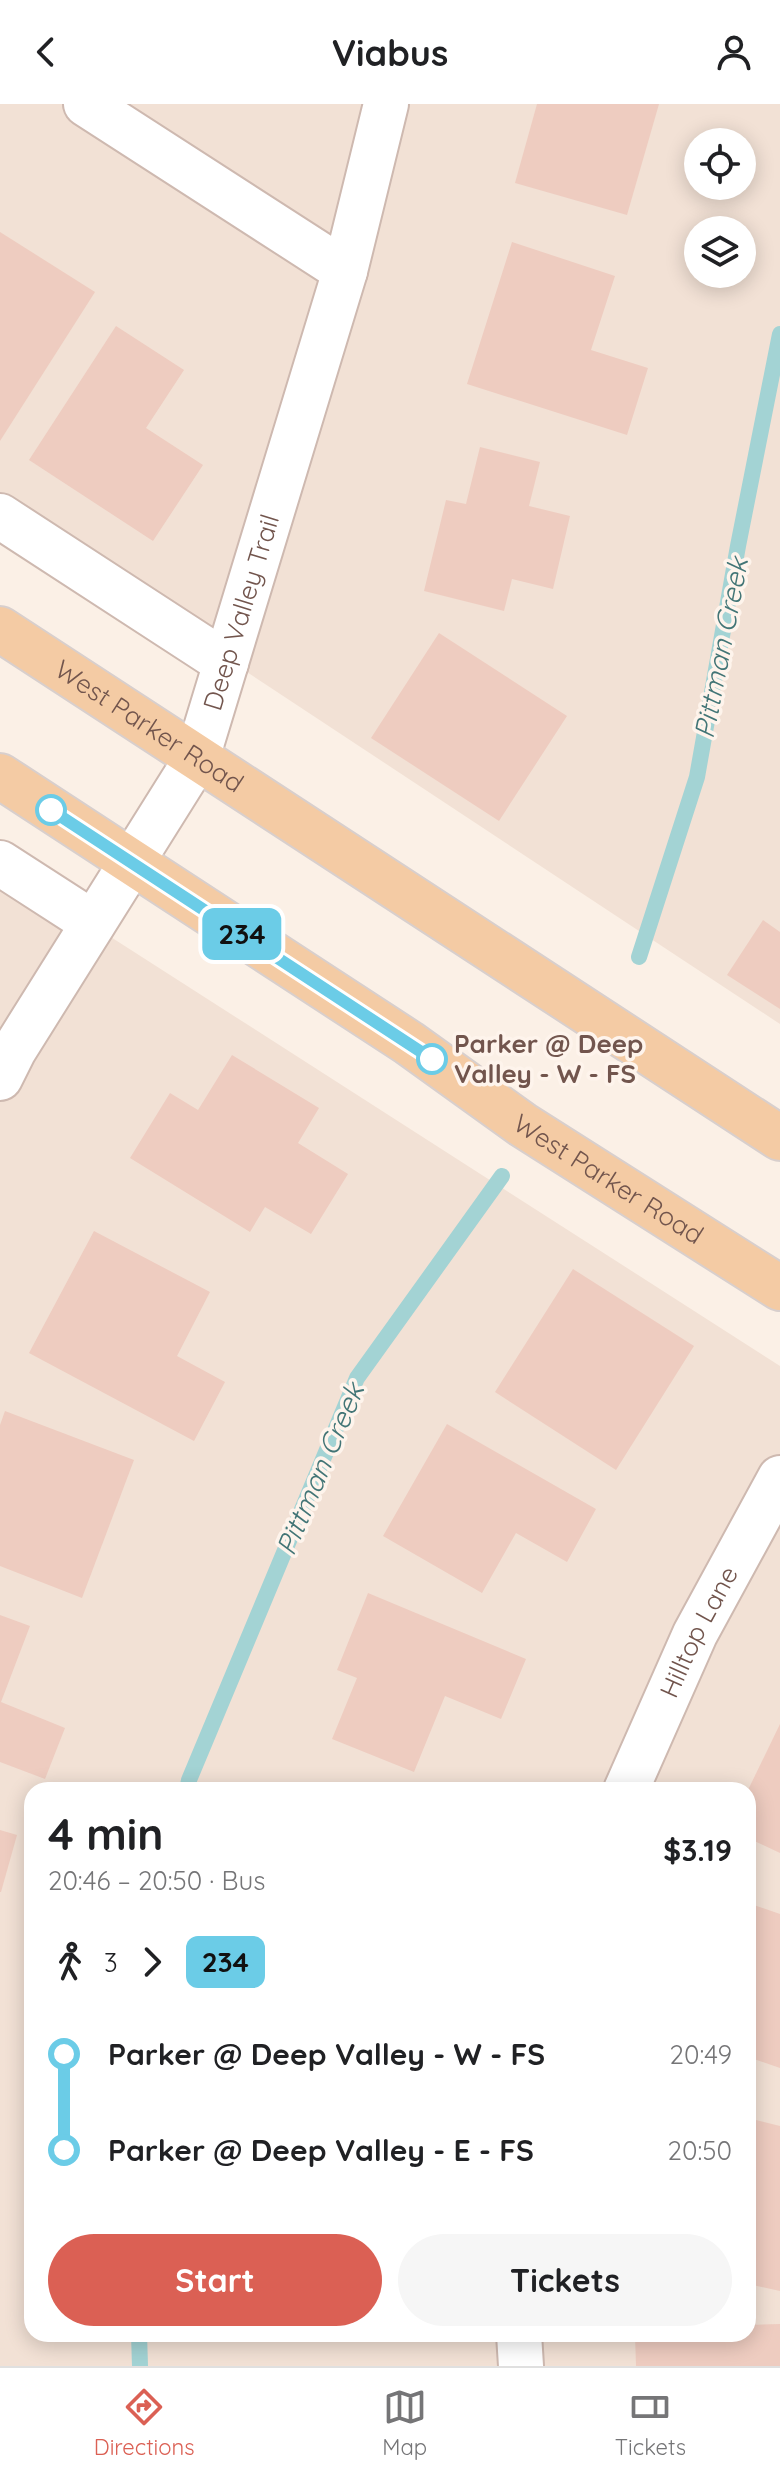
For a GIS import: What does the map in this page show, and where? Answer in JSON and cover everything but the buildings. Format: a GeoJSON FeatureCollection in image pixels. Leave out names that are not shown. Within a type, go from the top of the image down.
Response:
{"type":"FeatureCollection","features":[{"type":"Feature","properties":{"kind":"main road","name":"West Parker Road"},"geometry":{"type":"LineString","coordinates":[[0,629],[780,1138]]}},
{"type":"Feature","properties":{"kind":"main road","name":"West Parker Road"},"geometry":{"type":"LineString","coordinates":[[0,776],[409,1043],[523,1125],[780,1288]]}},
{"type":"Feature","properties":{"kind":"street"},"geometry":{"type":"LineString","coordinates":[[86,104],[345,271]]}},
{"type":"Feature","properties":{"kind":"street","name":"Deep Valley Trail"},"geometry":{"type":"LineString","coordinates":[[0,1078],[14,1050],[197,758],[345,271],[386,104]]}},
{"type":"Feature","properties":{"kind":"street"},"geometry":{"type":"LineString","coordinates":[[0,516],[226,663]]}},
{"type":"Feature","properties":{"kind":"street"},"geometry":{"type":"LineString","coordinates":[[0,863],[93,923]]}},
{"type":"Feature","properties":{"kind":"street","name":"Hilltop Lane"},"geometry":{"type":"LineString","coordinates":[[630,1782],[695,1634],[780,1478]]}},
{"type":"Feature","properties":{"kind":"street"},"geometry":{"type":"LineString","coordinates":[[520,2342],[521,2366]]}},
{"type":"Feature","properties":{"kind":"shaded area"},"geometry":{"type":"Polygon","coordinates":[[[0,104],[780,104],[780,1024],[0,509],[0,104]]]}},
{"type":"Feature","properties":{"kind":"shaded area"},"geometry":{"type":"Polygon","coordinates":[[[0,866],[780,1366],[780,2366],[0,2366],[0,866]]]}},
{"type":"Feature","properties":{"kind":"waterway","name":"Pittman Creek"},"geometry":{"type":"LineString","coordinates":[[639,957],[697,777],[780,334]]}},
{"type":"Feature","properties":{"kind":"waterway","name":"Pittman Creek"},"geometry":{"type":"LineString","coordinates":[[189,1782],[357,1378],[502,1176]]}},
{"type":"Feature","properties":{"kind":"waterway","name":"Pittman Creek"},"geometry":{"type":"LineString","coordinates":[[139,2342],[140,2366]]}},
{"type":"Feature","properties":{"kind":"bus line","name":"234"},"geometry":{"type":"LineString","coordinates":[[51,810],[432,1059]]}},
{"type":"Feature","properties":{"kind":"place","name":"Parker @ Deep Valley - W - FS"},"geometry":{"type":"Point","coordinates":[432,1059]}}]}
